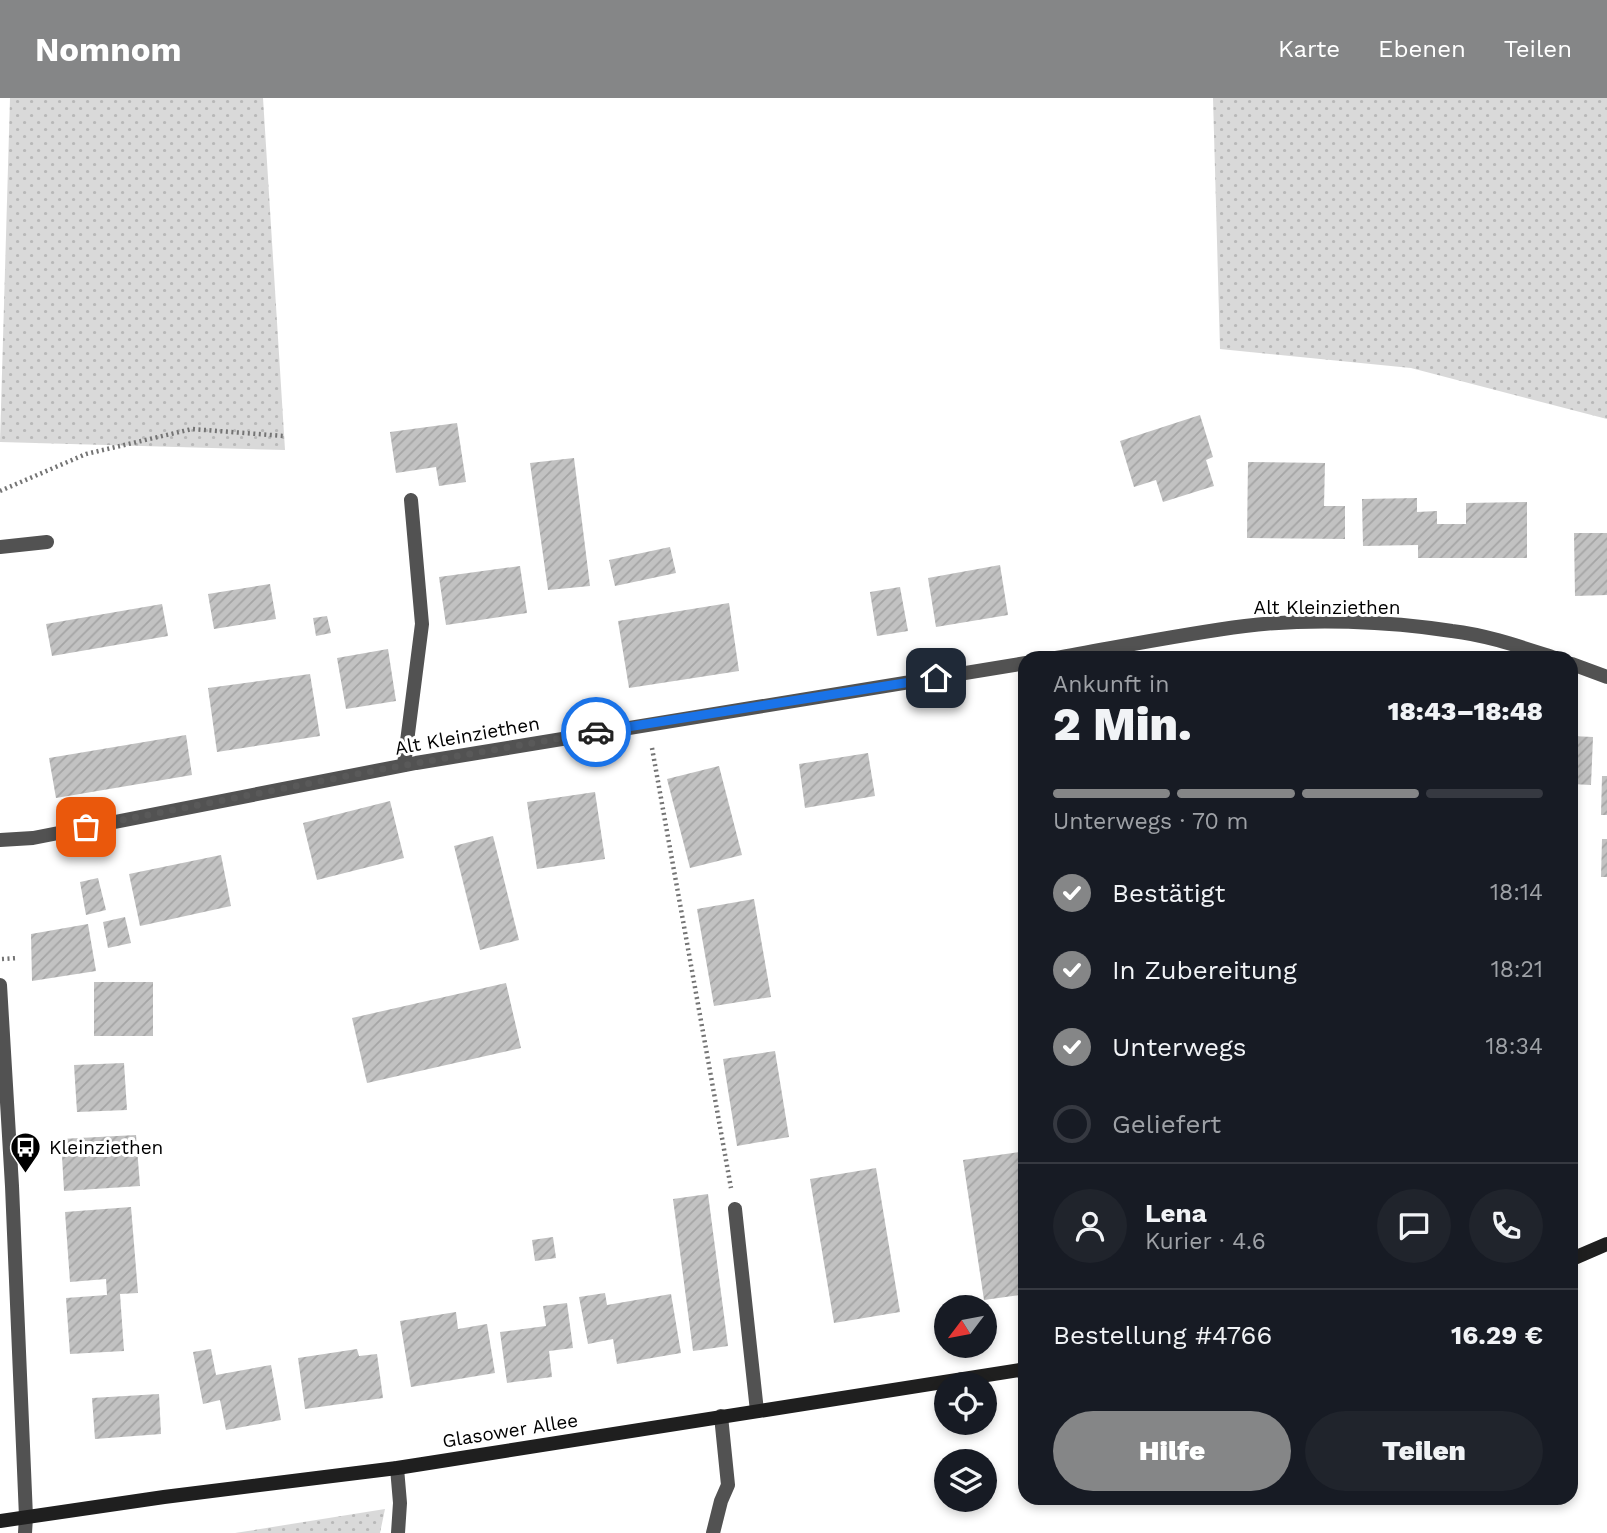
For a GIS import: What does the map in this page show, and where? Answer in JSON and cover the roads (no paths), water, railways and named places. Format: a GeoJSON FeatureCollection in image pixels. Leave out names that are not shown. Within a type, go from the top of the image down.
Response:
{"type":"FeatureCollection","features":[{"type":"Feature","properties":{"kind":"main road"},"geometry":{"type":"LineString","coordinates":[[1578,1256],[1607,1244]]}},
{"type":"Feature","properties":{"kind":"main road","name":"Glasower Allee"},"geometry":{"type":"LineString","coordinates":[[0,1521],[397,1468],[1018,1370]]}},
{"type":"Feature","properties":{"kind":"street"},"geometry":{"type":"LineString","coordinates":[[404,765],[422,624],[411,500]]}},
{"type":"Feature","properties":{"kind":"street"},"geometry":{"type":"LineString","coordinates":[[0,547],[47,542]]}},
{"type":"Feature","properties":{"kind":"street","name":"Alt Kleinziethen"},"geometry":{"type":"LineString","coordinates":[[1098,651],[1247,626],[1312,623],[1378,624],[1454,631],[1532,651]]}},
{"type":"Feature","properties":{"kind":"street","name":"Alt Kleinziethen"},"geometry":{"type":"LineString","coordinates":[[0,840],[33,838],[404,765],[1018,664]]}},
{"type":"Feature","properties":{"kind":"street"},"geometry":{"type":"LineString","coordinates":[[1578,666],[1607,677]]}},
{"type":"Feature","properties":{"kind":"street"},"geometry":{"type":"LineString","coordinates":[[0,985],[12,1186],[25,1533]]}},
{"type":"Feature","properties":{"kind":"street"},"geometry":{"type":"LineString","coordinates":[[735,1209],[757,1411]]}},
{"type":"Feature","properties":{"kind":"street"},"geometry":{"type":"LineString","coordinates":[[713,1533],[728,1485],[721,1416]]}},
{"type":"Feature","properties":{"kind":"street"},"geometry":{"type":"LineString","coordinates":[[397,1468],[400,1503],[398,1533]]}},
{"type":"Feature","properties":{"kind":"place","name":"Kleinziethen"},"geometry":{"type":"Point","coordinates":[26,1174]}}]}
